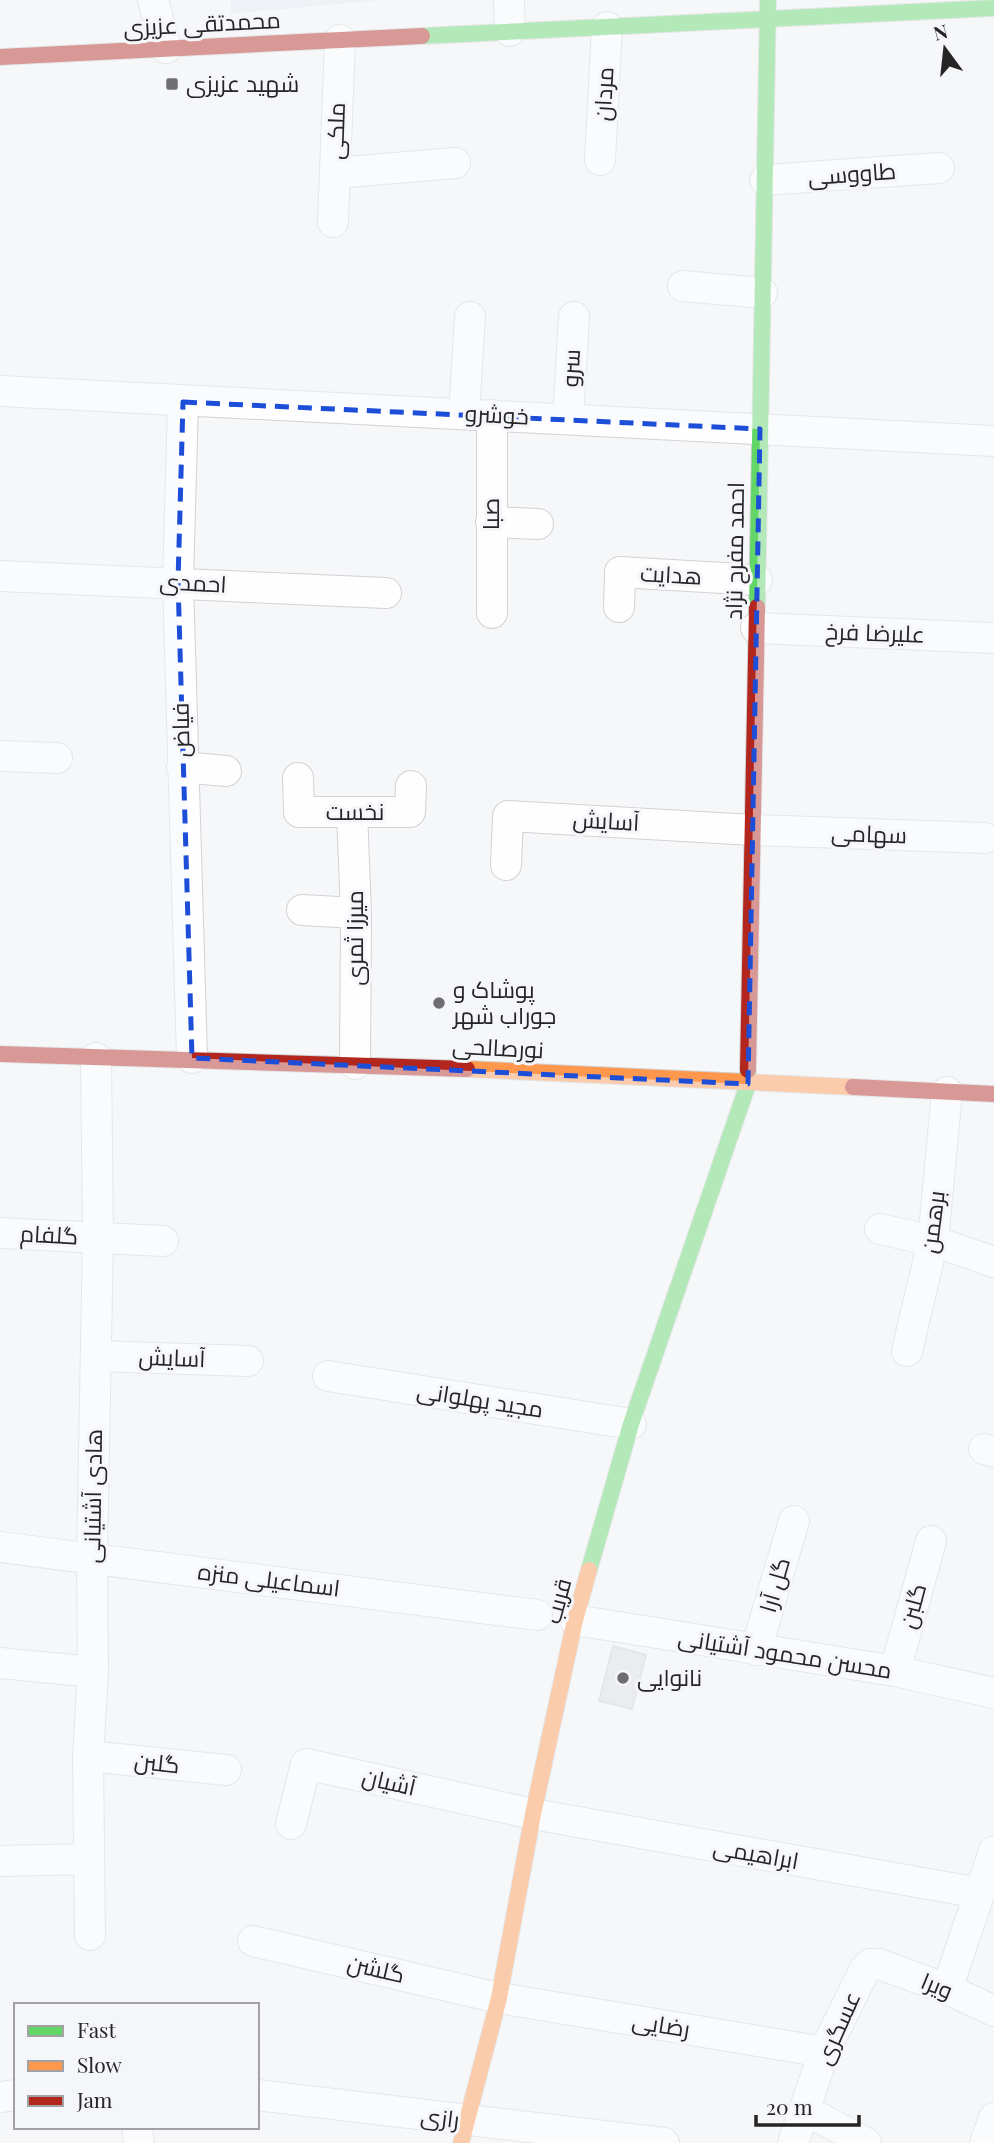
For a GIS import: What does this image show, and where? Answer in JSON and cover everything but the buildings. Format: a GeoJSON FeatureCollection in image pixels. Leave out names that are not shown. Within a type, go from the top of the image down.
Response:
{"type":"FeatureCollection","features":[{"type":"Feature","properties":{"kind":"street"},"geometry":{"type":"LineString","coordinates":[[153,0],[166,48]]}},
{"type":"Feature","properties":{"kind":"street"},"geometry":{"type":"LineString","coordinates":[[509,0],[510,31]]}},
{"type":"Feature","properties":{"kind":"street","name":"احمد مفرح نژاد"},"geometry":{"type":"LineString","coordinates":[[748,1084],[768,0]]}},
{"type":"Feature","properties":{"kind":"street","name":"محمدتقی عزیزی"},"geometry":{"type":"LineString","coordinates":[[0,57],[994,8]]}},
{"type":"Feature","properties":{"kind":"street","name":"مردان"},"geometry":{"type":"LineString","coordinates":[[600,160],[607,27]]}},
{"type":"Feature","properties":{"kind":"street","name":"ملکی"},"geometry":{"type":"LineString","coordinates":[[333,222],[340,40]]}},
{"type":"Feature","properties":{"kind":"street"},"geometry":{"type":"LineString","coordinates":[[335,173],[455,163]]}},
{"type":"Feature","properties":{"kind":"street","name":"طاووسی"},"geometry":{"type":"LineString","coordinates":[[765,180],[939,168]]}},
{"type":"Feature","properties":{"kind":"street"},"geometry":{"type":"LineString","coordinates":[[683,286],[762,293]]}},
{"type":"Feature","properties":{"kind":"street","name":"صبا"},"geometry":{"type":"LineString","coordinates":[[470,317],[491,522],[492,613]]}},
{"type":"Feature","properties":{"kind":"street","name":"سرو"},"geometry":{"type":"LineString","coordinates":[[568,419],[574,317]]}},
{"type":"Feature","properties":{"kind":"street","name":"خوشرو"},"geometry":{"type":"LineString","coordinates":[[0,391],[994,441]]}},
{"type":"Feature","properties":{"kind":"street","name":"فیاض"},"geometry":{"type":"LineString","coordinates":[[183,402],[178,582],[192,1058]]}},
{"type":"Feature","properties":{"kind":"street"},"geometry":{"type":"LineString","coordinates":[[491,522],[538,524]]}},
{"type":"Feature","properties":{"kind":"street","name":"هدایت"},"geometry":{"type":"LineString","coordinates":[[619,607],[620,572],[757,580]]}},
{"type":"Feature","properties":{"kind":"street","name":"احمدی"},"geometry":{"type":"LineString","coordinates":[[0,576],[386,593]]}},
{"type":"Feature","properties":{"kind":"street","name":"علیرضا فرخ"},"geometry":{"type":"LineString","coordinates":[[756,628],[994,638]]}},
{"type":"Feature","properties":{"kind":"street"},"geometry":{"type":"LineString","coordinates":[[0,756],[57,758]]}},
{"type":"Feature","properties":{"kind":"street"},"geometry":{"type":"LineString","coordinates":[[182,767],[226,771]]}},
{"type":"Feature","properties":{"kind":"street","name":"نخست"},"geometry":{"type":"LineString","coordinates":[[298,778],[299,812],[352,812],[411,799]]}},
{"type":"Feature","properties":{"kind":"street","name":"میرزا ثمری"},"geometry":{"type":"LineString","coordinates":[[352,812],[356,913],[355,1064]]}},
{"type":"Feature","properties":{"kind":"street","name":"آسایش"},"geometry":{"type":"LineString","coordinates":[[506,865],[508,816],[752,830]]}},
{"type":"Feature","properties":{"kind":"street","name":"سهامی"},"geometry":{"type":"LineString","coordinates":[[752,830],[985,838]]}},
{"type":"Feature","properties":{"kind":"street"},"geometry":{"type":"LineString","coordinates":[[302,910],[356,913]]}},
{"type":"Feature","properties":{"kind":"street","name":"نورصالحی"},"geometry":{"type":"LineString","coordinates":[[0,1054],[355,1064],[994,1094]]}},
{"type":"Feature","properties":{"kind":"street","name":"هادی آشتیانی"},"geometry":{"type":"LineString","coordinates":[[90,1935],[88,1756],[93,1672],[92,1558],[98,1238],[96,1058]]}},
{"type":"Feature","properties":{"kind":"street","name":"قریب"},"geometry":{"type":"LineString","coordinates":[[464,2132],[499,1998],[533,1814],[575,1620],[631,1424],[748,1084]]}},
{"type":"Feature","properties":{"kind":"street","name":"برهمن"},"geometry":{"type":"LineString","coordinates":[[907,1351],[933,1241],[947,1092]]}},
{"type":"Feature","properties":{"kind":"street"},"geometry":{"type":"LineString","coordinates":[[880,1229],[933,1241],[994,1262]]}},
{"type":"Feature","properties":{"kind":"street","name":"گلفام"},"geometry":{"type":"LineString","coordinates":[[0,1233],[163,1241]]}},
{"type":"Feature","properties":{"kind":"street","name":"آسایش"},"geometry":{"type":"LineString","coordinates":[[96,1356],[248,1361]]}},
{"type":"Feature","properties":{"kind":"street","name":"مجید پهلوانی"},"geometry":{"type":"LineString","coordinates":[[328,1376],[631,1424]]}},
{"type":"Feature","properties":{"kind":"street","name":"گل آرا"},"geometry":{"type":"LineString","coordinates":[[756,1650],[794,1521]]}},
{"type":"Feature","properties":{"kind":"street","name":"گلبن"},"geometry":{"type":"LineString","coordinates":[[895,1671],[931,1541]]}},
{"type":"Feature","properties":{"kind":"street","name":"اسماعیلی منزه"},"geometry":{"type":"LineString","coordinates":[[0,1547],[537,1615]]}},
{"type":"Feature","properties":{"kind":"street","name":"محسن محمود آشتیانی"},"geometry":{"type":"LineString","coordinates":[[575,1620],[895,1671],[994,1693]]}},
{"type":"Feature","properties":{"kind":"street"},"geometry":{"type":"LineString","coordinates":[[0,1662],[93,1672]]}},
{"type":"Feature","properties":{"kind":"street","name":"گلبن"},"geometry":{"type":"LineString","coordinates":[[88,1756],[226,1770]]}},
{"type":"Feature","properties":{"kind":"street","name":"آشیان"},"geometry":{"type":"LineString","coordinates":[[290,1824],[306,1764],[533,1814]]}},
{"type":"Feature","properties":{"kind":"street","name":"ابراهیمی"},"geometry":{"type":"LineString","coordinates":[[533,1814],[979,1893]]}},
{"type":"Feature","properties":{"kind":"street"},"geometry":{"type":"LineString","coordinates":[[947,1989],[994,1851]]}},
{"type":"Feature","properties":{"kind":"street"},"geometry":{"type":"LineString","coordinates":[[0,1861],[88,1859]]}},
{"type":"Feature","properties":{"kind":"street","name":"گلشن"},"geometry":{"type":"LineString","coordinates":[[253,1941],[499,1998]]}},
{"type":"Feature","properties":{"kind":"street","name":"عسگری"},"geometry":{"type":"LineString","coordinates":[[793,2143],[824,2052],[865,1969],[870,1964],[879,1964]]}},
{"type":"Feature","properties":{"kind":"street","name":"ویرا"},"geometry":{"type":"LineString","coordinates":[[879,1964],[947,1989],[994,2011]]}},
{"type":"Feature","properties":{"kind":"street","name":"رضایی"},"geometry":{"type":"LineString","coordinates":[[499,1998],[824,2052]]}},
{"type":"Feature","properties":{"kind":"street","name":"رازی"},"geometry":{"type":"LineString","coordinates":[[259,2095],[464,2132],[664,2143]]}},
{"type":"Feature","properties":{"kind":"street"},"geometry":{"type":"LineString","coordinates":[[818,2117],[866,2143]]}},
{"type":"Feature","properties":{"kind":"street"},"geometry":{"type":"LineString","coordinates":[[985,2143],[994,2118]]}},
{"type":"Feature","properties":{"kind":"highlighted area"},"geometry":{"type":"Polygon","coordinates":[[[183,402],[760,429],[748,1084],[192,1058],[178,582],[183,402]]]}},
{"type":"Feature","properties":{"kind":"shaded area"},"geometry":{"type":"Polygon","coordinates":[[[231,0],[382,0],[231,14],[231,0]]]}},
{"type":"Feature","properties":{"kind":"traffic: fast"},"geometry":{"type":"LineString","coordinates":[[757,607],[768,0]]}},
{"type":"Feature","properties":{"kind":"traffic: fast"},"geometry":{"type":"LineString","coordinates":[[422,36],[994,8]]}},
{"type":"Feature","properties":{"kind":"traffic: fast"},"geometry":{"type":"LineString","coordinates":[[589,1570],[631,1424],[748,1084],[748,1070]]}},
{"type":"Feature","properties":{"kind":"traffic: slow"},"geometry":{"type":"LineString","coordinates":[[467,1069],[853,1087]]}},
{"type":"Feature","properties":{"kind":"traffic: slow"},"geometry":{"type":"LineString","coordinates":[[461,2143],[499,1998],[533,1814],[575,1620],[589,1570]]}},
{"type":"Feature","properties":{"kind":"traffic: jam"},"geometry":{"type":"LineString","coordinates":[[0,57],[422,36]]}},
{"type":"Feature","properties":{"kind":"traffic: jam"},"geometry":{"type":"LineString","coordinates":[[748,1070],[757,607]]}},
{"type":"Feature","properties":{"kind":"traffic: jam"},"geometry":{"type":"LineString","coordinates":[[0,1054],[467,1069]]}},
{"type":"Feature","properties":{"kind":"traffic: jam"},"geometry":{"type":"LineString","coordinates":[[853,1087],[994,1094]]}},
{"type":"Feature","properties":{"kind":"place","name":"شهید عزیزی"},"geometry":{"type":"Point","coordinates":[172,84]}},
{"type":"Feature","properties":{"kind":"place","name":"پوشاک و جوراب شهر"},"geometry":{"type":"Point","coordinates":[439,1003]}},
{"type":"Feature","properties":{"kind":"place","name":"نانوایی"},"geometry":{"type":"Point","coordinates":[623,1678]}}]}
